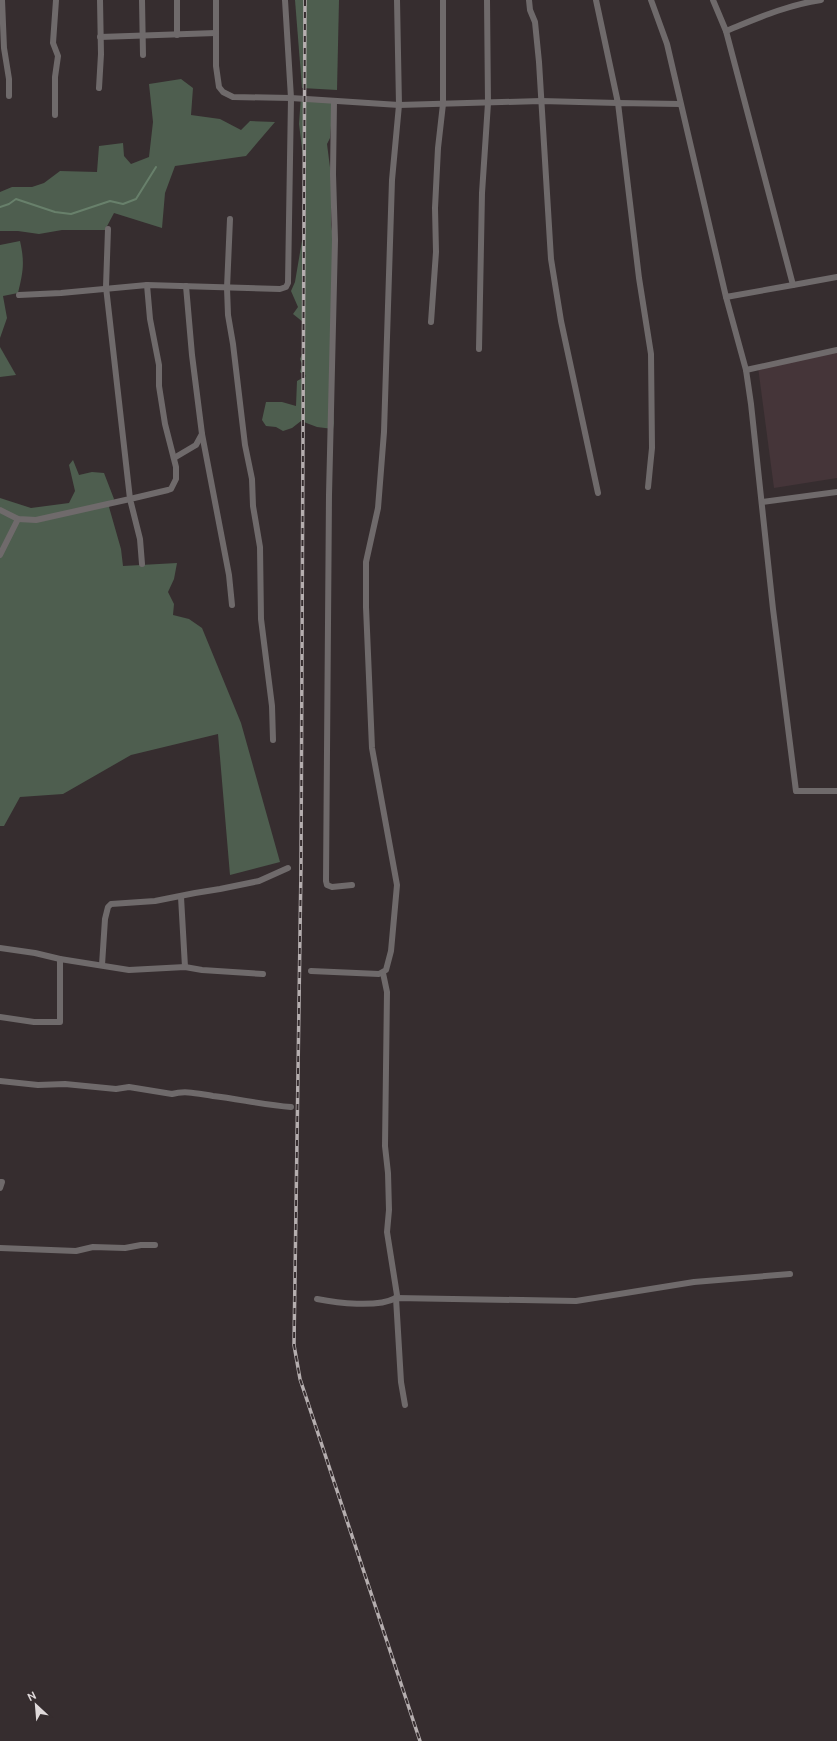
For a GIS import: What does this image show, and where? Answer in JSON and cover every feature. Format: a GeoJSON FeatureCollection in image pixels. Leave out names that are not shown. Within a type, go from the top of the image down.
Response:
{"type":"FeatureCollection","features":[{"type":"Feature","properties":{"kind":"street"},"geometry":{"type":"LineString","coordinates":[[2,0],[4,48],[9,79],[9,96]]}},
{"type":"Feature","properties":{"kind":"street"},"geometry":{"type":"LineString","coordinates":[[55,115],[55,77],[58,56],[53,43],[56,0]]}},
{"type":"Feature","properties":{"kind":"street"},"geometry":{"type":"LineString","coordinates":[[99,88],[101,54],[100,0]]}},
{"type":"Feature","properties":{"kind":"street"},"geometry":{"type":"LineString","coordinates":[[142,0],[143,55]]}},
{"type":"Feature","properties":{"kind":"street"},"geometry":{"type":"LineString","coordinates":[[177,0],[177,35]]}},
{"type":"Feature","properties":{"kind":"street"},"geometry":{"type":"LineString","coordinates":[[216,0],[216,66],[220,90],[233,97],[334,100],[399,105],[541,102],[680,104]]}},
{"type":"Feature","properties":{"kind":"street"},"geometry":{"type":"LineString","coordinates":[[19,294],[61,293],[106,287],[147,285],[280,289],[286,287],[288,283],[291,98],[285,0]]}},
{"type":"Feature","properties":{"kind":"street"},"geometry":{"type":"LineString","coordinates":[[397,0],[399,105],[392,180],[382,476],[376,520],[366,562],[366,607],[372,748],[397,885],[391,952],[388,966],[383,973],[387,992],[385,1146],[388,1173],[389,1210],[387,1232],[397,1294],[401,1382],[405,1405]]}},
{"type":"Feature","properties":{"kind":"street"},"geometry":{"type":"LineString","coordinates":[[431,322],[436,252],[438,148],[443,104],[443,0]]}},
{"type":"Feature","properties":{"kind":"street"},"geometry":{"type":"LineString","coordinates":[[479,349],[482,194],[488,103],[486,0]]}},
{"type":"Feature","properties":{"kind":"street"},"geometry":{"type":"LineString","coordinates":[[530,0],[530,10],[534,22],[539,62],[552,266],[561,321],[598,493]]}},
{"type":"Feature","properties":{"kind":"street"},"geometry":{"type":"LineString","coordinates":[[596,0],[618,103],[639,278],[651,354],[652,448],[648,487]]}},
{"type":"Feature","properties":{"kind":"street"},"geometry":{"type":"LineString","coordinates":[[651,0],[667,44],[726,297],[746,370],[757,448],[773,610],[796,791],[837,791]]}},
{"type":"Feature","properties":{"kind":"street"},"geometry":{"type":"LineString","coordinates":[[713,0],[726,31],[793,285]]}},
{"type":"Feature","properties":{"kind":"street"},"geometry":{"type":"LineString","coordinates":[[726,31],[770,12],[800,3],[822,0]]}},
{"type":"Feature","properties":{"kind":"street"},"geometry":{"type":"LineString","coordinates":[[100,37],[216,33]]}},
{"type":"Feature","properties":{"kind":"street"},"geometry":{"type":"LineString","coordinates":[[334,100],[334,240],[329,495],[326,881],[327,885],[332,887],[352,885]]}},
{"type":"Feature","properties":{"kind":"street"},"geometry":{"type":"LineString","coordinates":[[230,219],[227,288],[228,315],[245,445],[252,479],[255,523],[260,547],[261,620],[272,706],[273,740]]}},
{"type":"Feature","properties":{"kind":"street"},"geometry":{"type":"LineString","coordinates":[[108,230],[106,287],[130,499],[140,539],[142,564]]}},
{"type":"Feature","properties":{"kind":"street"},"geometry":{"type":"LineString","coordinates":[[726,297],[837,277]]}},
{"type":"Feature","properties":{"kind":"street"},"geometry":{"type":"LineString","coordinates":[[0,510],[18,519],[36,520],[171,489],[177,477],[174,458],[165,424],[159,386],[159,365],[150,320],[147,285]]}},
{"type":"Feature","properties":{"kind":"street"},"geometry":{"type":"LineString","coordinates":[[186,286],[192,355],[202,434],[229,574],[232,605]]}},
{"type":"Feature","properties":{"kind":"street"},"geometry":{"type":"LineString","coordinates":[[746,370],[837,350]]}},
{"type":"Feature","properties":{"kind":"street"},"geometry":{"type":"LineString","coordinates":[[174,458],[196,445],[202,434]]}},
{"type":"Feature","properties":{"kind":"street"},"geometry":{"type":"LineString","coordinates":[[762,502],[837,492]]}},
{"type":"Feature","properties":{"kind":"street"},"geometry":{"type":"LineString","coordinates":[[0,555],[18,519]]}},
{"type":"Feature","properties":{"kind":"street"},"geometry":{"type":"LineString","coordinates":[[102,965],[105,919],[109,905],[180,897],[195,892],[220,889],[259,881],[288,868]]}},
{"type":"Feature","properties":{"kind":"street"},"geometry":{"type":"LineString","coordinates":[[180,897],[185,967]]}},
{"type":"Feature","properties":{"kind":"street"},"geometry":{"type":"LineString","coordinates":[[0,948],[35,952],[60,959],[130,970],[185,967],[202,970],[263,974]]}},
{"type":"Feature","properties":{"kind":"street"},"geometry":{"type":"LineString","coordinates":[[0,1017],[34,1022],[60,1022],[60,959]]}},
{"type":"Feature","properties":{"kind":"street"},"geometry":{"type":"LineString","coordinates":[[311,971],[383,973]]}},
{"type":"Feature","properties":{"kind":"street"},"geometry":{"type":"LineString","coordinates":[[0,1081],[38,1084],[65,1084],[116,1089],[129,1088],[172,1094],[178,1092],[197,1093],[266,1105],[291,1107]]}},
{"type":"Feature","properties":{"kind":"street"},"geometry":{"type":"LineString","coordinates":[[0,1182],[2,1182],[0,1188]]}},
{"type":"Feature","properties":{"kind":"street"},"geometry":{"type":"LineString","coordinates":[[0,1248],[76,1251],[93,1247],[125,1248],[141,1245],[155,1245]]}},
{"type":"Feature","properties":{"kind":"street"},"geometry":{"type":"LineString","coordinates":[[317,1299],[362,1304],[390,1301],[396,1298],[576,1301],[694,1282],[790,1274]]}},
{"type":"Feature","properties":{"kind":"shaded area"},"geometry":{"type":"Polygon","coordinates":[[[837,351],[837,478],[774,488],[758,367],[837,351]]]}},
{"type":"Feature","properties":{"kind":"green space"},"geometry":{"type":"Polygon","coordinates":[[[295,0],[339,0],[337,90],[302,88],[295,0]]]}},
{"type":"Feature","properties":{"kind":"green space"},"geometry":{"type":"Polygon","coordinates":[[[181,79],[193,88],[191,115],[220,119],[241,130],[250,121],[275,122],[246,156],[175,166],[165,193],[162,228],[114,213],[105,230],[62,230],[39,234],[18,231],[0,231],[0,192],[12,187],[32,187],[44,183],[60,171],[97,172],[99,146],[123,143],[124,156],[131,164],[149,157],[153,122],[149,84],[181,79]]]}},
{"type":"Feature","properties":{"kind":"green space"},"geometry":{"type":"Polygon","coordinates":[[[301,96],[333,101],[330,138],[327,144],[331,175],[331,224],[333,238],[334,423],[333,429],[317,427],[301,421],[292,428],[283,431],[276,427],[266,426],[262,420],[266,402],[282,402],[296,406],[297,381],[306,376],[300,372],[302,364],[300,359],[304,349],[303,322],[293,314],[298,307],[291,291],[295,282],[306,217],[303,194],[306,181],[299,124],[301,96]]]}},
{"type":"Feature","properties":{"kind":"green space"},"geometry":{"type":"Polygon","coordinates":[[[20,241],[23,262],[21,279],[18,293],[3,296],[7,318],[0,338],[0,245],[20,241]]]}},
{"type":"Feature","properties":{"kind":"green space"},"geometry":{"type":"Polygon","coordinates":[[[0,347],[16,375],[0,377],[0,347]]]}},
{"type":"Feature","properties":{"kind":"green space"},"geometry":{"type":"Polygon","coordinates":[[[73,460],[79,475],[92,472],[104,473],[114,499],[109,507],[121,549],[123,566],[177,563],[174,579],[168,592],[174,604],[173,615],[189,619],[202,628],[241,723],[280,862],[230,875],[218,734],[131,755],[63,794],[20,797],[4,826],[0,826],[0,498],[31,508],[69,503],[75,491],[69,465],[73,460]]]}},
{"type":"Feature","properties":{"kind":"waterway"},"geometry":{"type":"LineString","coordinates":[[0,207],[9,204],[16,199],[55,212],[71,214],[110,201],[123,204],[136,199],[156,167]]}},
{"type":"Feature","properties":{"kind":"railway"},"geometry":{"type":"LineString","coordinates":[[305,0],[301,867],[294,1345],[300,1379],[420,1741]]}}]}
